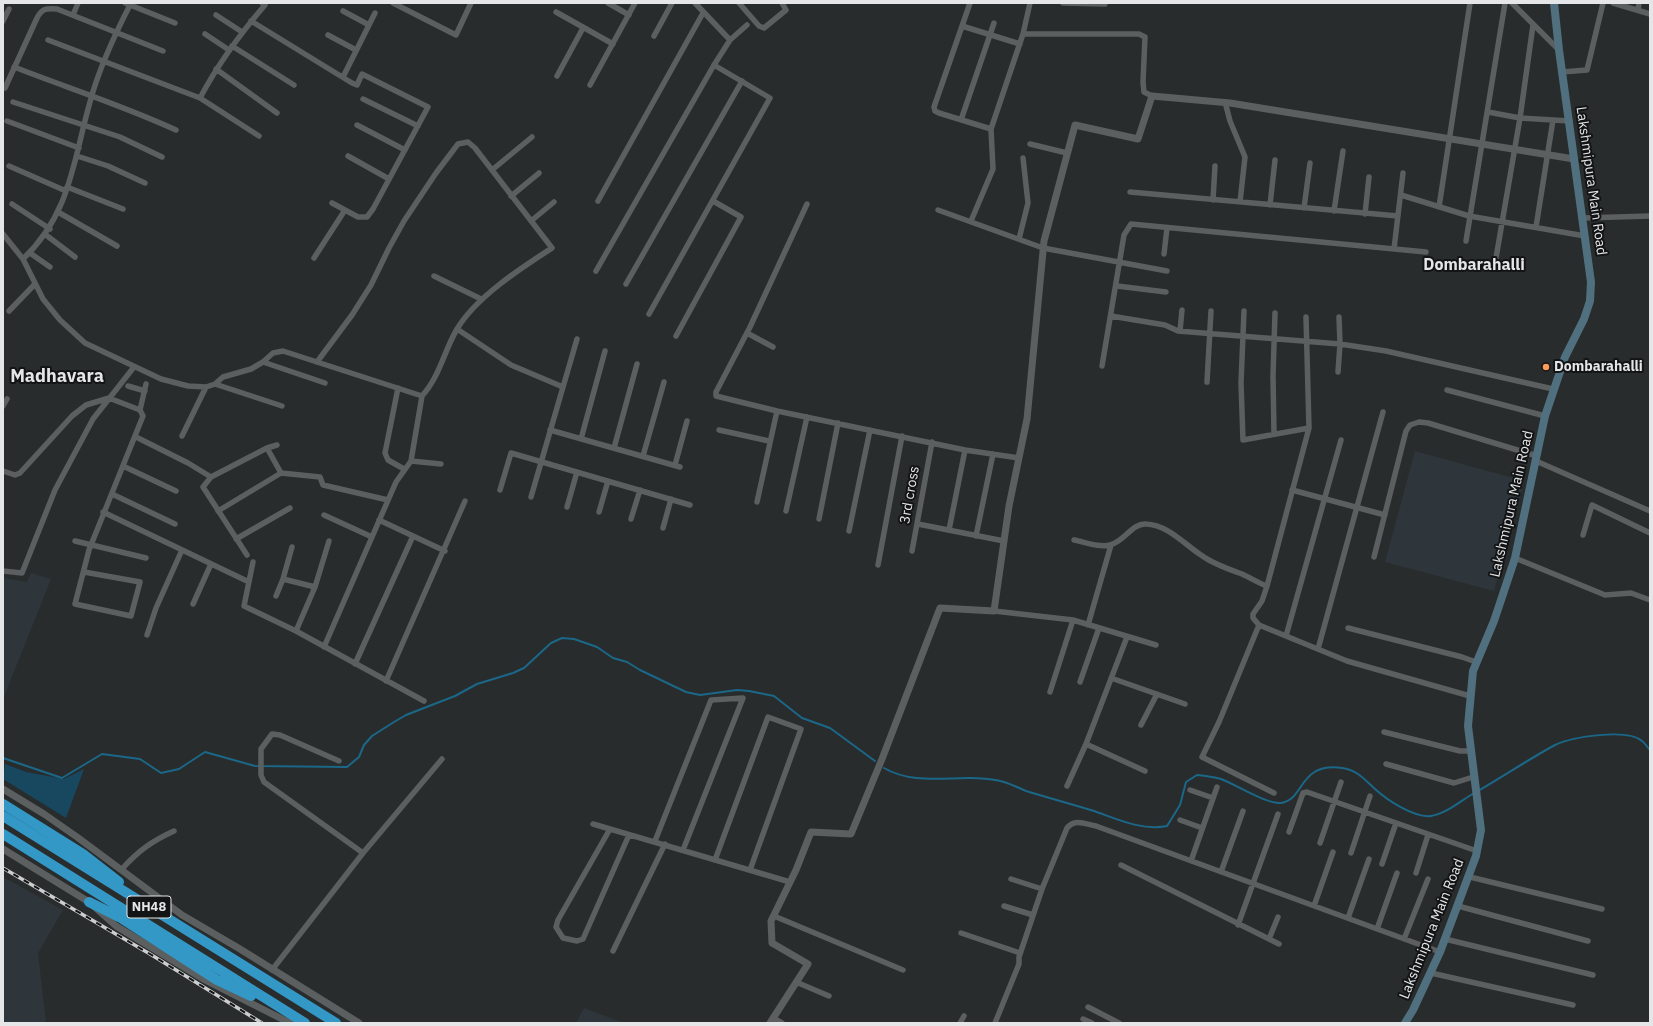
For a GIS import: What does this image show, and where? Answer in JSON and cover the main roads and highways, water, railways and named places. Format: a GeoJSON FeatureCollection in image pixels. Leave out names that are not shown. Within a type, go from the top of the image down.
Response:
{"type":"FeatureCollection","features":[{"type":"Feature","properties":{"kind":"highway"},"geometry":{"type":"LineString","coordinates":[[3,804],[83,854],[140,901]]}},
{"type":"Feature","properties":{"kind":"highway","name":"NH48"},"geometry":{"type":"LineString","coordinates":[[3,816],[336,1023]]}},
{"type":"Feature","properties":{"kind":"highway","name":"NH48"},"geometry":{"type":"LineString","coordinates":[[3,834],[305,1023]]}},
{"type":"Feature","properties":{"kind":"highway"},"geometry":{"type":"LineString","coordinates":[[90,902],[121,918],[217,980],[285,1011]]}},
{"type":"Feature","properties":{"kind":"main road","name":"Lakshmipura Main Road"},"geometry":{"type":"LineString","coordinates":[[1405,1023],[1413,1010],[1440,952],[1470,877],[1477,851],[1481,830],[1480,812],[1473,778],[1468,726],[1470,696],[1476,662],[1494,621],[1515,558],[1545,416],[1553,389],[1565,357],[1584,319],[1590,302],[1591,282],[1559,50],[1554,3]]}},
{"type":"Feature","properties":{"kind":"waterway"},"geometry":{"type":"LineString","coordinates":[[3,758],[62,778],[102,754],[140,759],[161,773],[179,769],[205,752],[255,766],[347,767],[359,757],[364,745],[372,736],[394,722],[406,715],[455,696],[477,684],[524,668],[551,643],[562,638],[574,639],[597,647],[613,658],[627,662],[640,670],[686,692],[700,695],[737,690],[774,696],[802,718],[830,728],[875,761]]}},
{"type":"Feature","properties":{"kind":"waterway"},"geometry":{"type":"LineString","coordinates":[[1478,791],[1555,745],[1574,739],[1599,735],[1624,735],[1635,737],[1642,741],[1650,750]]}},
{"type":"Feature","properties":{"kind":"waterway"},"geometry":{"type":"LineString","coordinates":[[884,768],[912,778],[973,778],[1004,782],[1026,791],[1094,811],[1121,821],[1148,827],[1167,826],[1180,805],[1186,782],[1197,775],[1221,779],[1259,797],[1281,803],[1289,800],[1304,782],[1317,771],[1328,768],[1342,768],[1352,771],[1364,778],[1380,793],[1394,803],[1409,811],[1424,816],[1442,813],[1474,793]]}},
{"type":"Feature","properties":{"kind":"railway"},"geometry":{"type":"LineString","coordinates":[[3,868],[150,954],[262,1023]]}},
{"type":"Feature","properties":{"kind":"place","name":"Dombarahalli"},"geometry":{"type":"Point","coordinates":[1546,367]}},
{"type":"Feature","properties":{"kind":"district","name":"Dombarahalli"},"geometry":{"type":"Point","coordinates":[1474,265]}},
{"type":"Feature","properties":{"kind":"district","name":"Madhavara"},"geometry":{"type":"Point","coordinates":[57,377]}}]}
